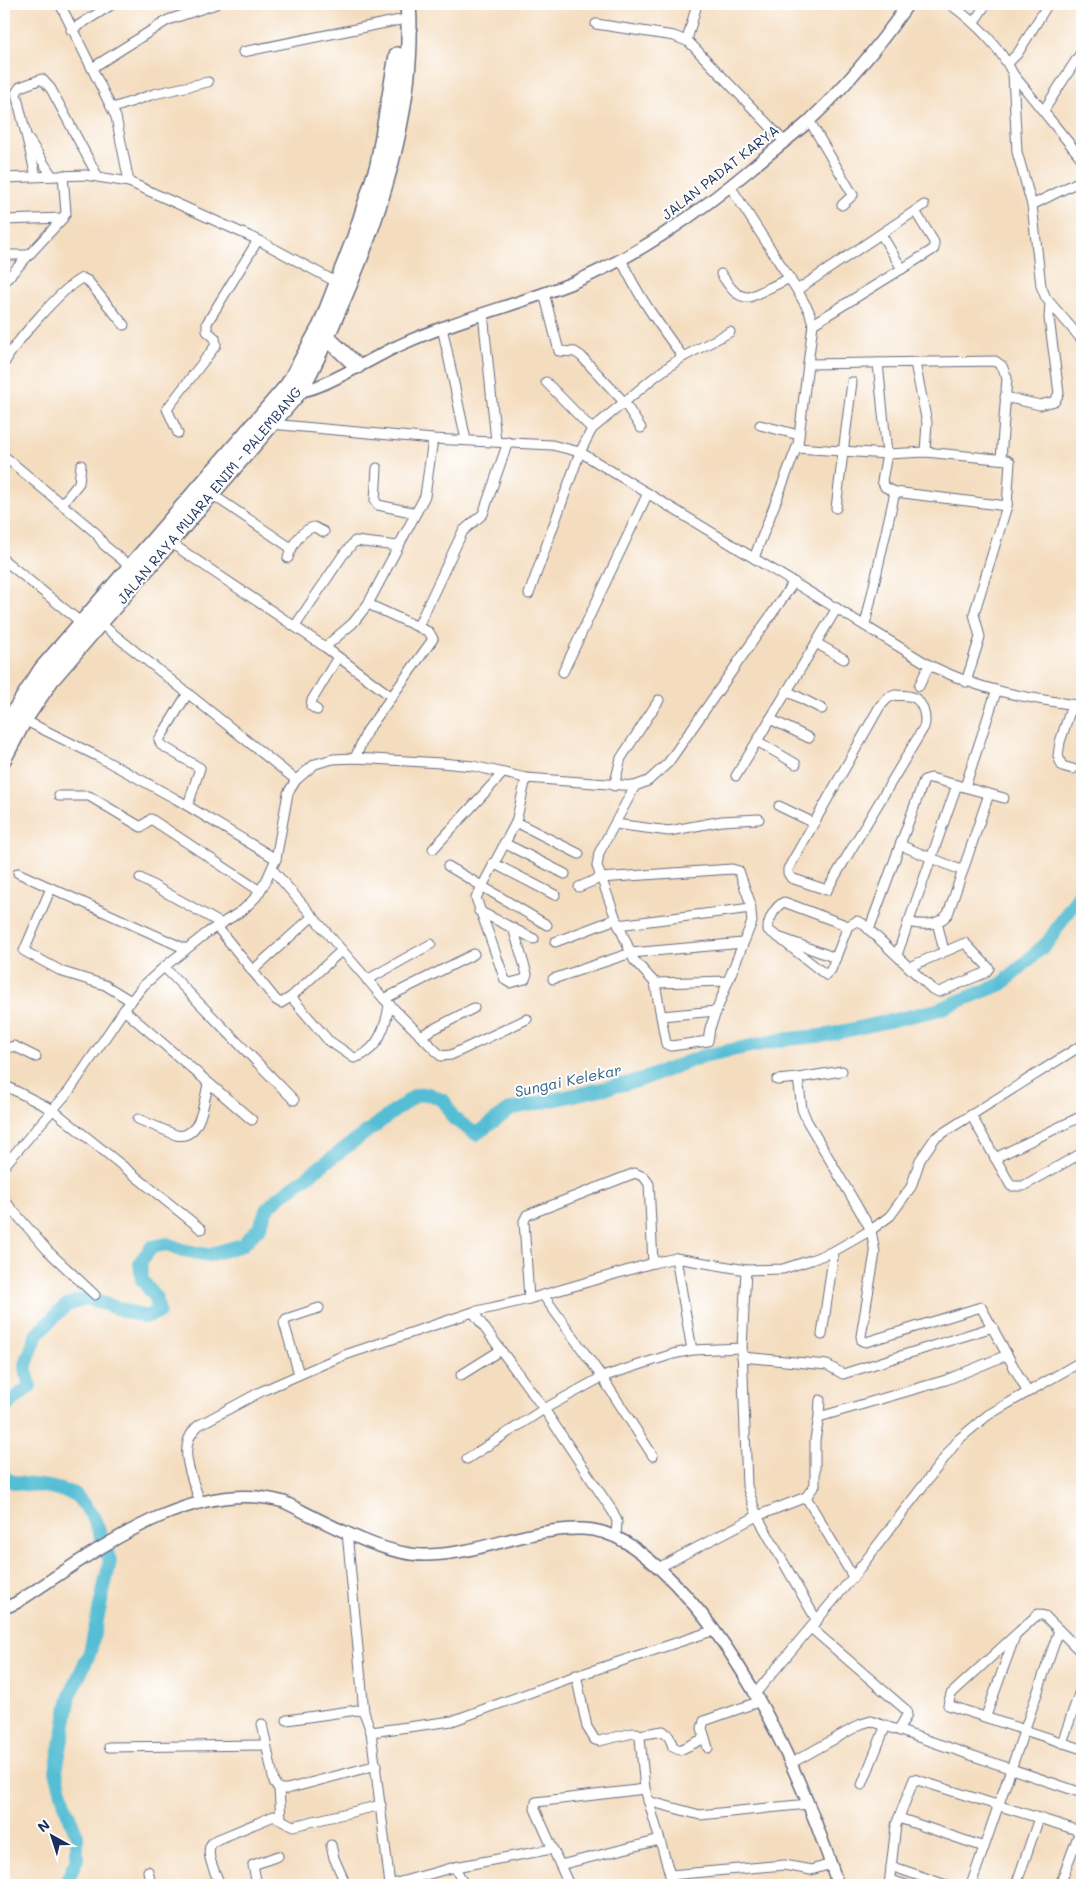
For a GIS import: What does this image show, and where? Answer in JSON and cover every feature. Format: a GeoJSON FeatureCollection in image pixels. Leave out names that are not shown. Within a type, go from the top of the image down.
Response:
{"type":"FeatureCollection","features":[{"type":"Feature","properties":{"kind":"main road","name":"JALAN RAYA MUARA ENIM - PALEMBANG"},"geometry":{"type":"LineString","coordinates":[[322,333],[378,165],[396,71],[400,20],[399,4]]}},
{"type":"Feature","properties":{"kind":"main road","name":"JALAN RAYA MUARA ENIM - PALEMBANG"},"geometry":{"type":"LineString","coordinates":[[4,758],[24,720],[51,680],[170,543],[264,421],[293,388],[361,259],[386,186],[406,72],[408,4]]}},
{"type":"Feature","properties":{"kind":"main road"},"geometry":{"type":"LineString","coordinates":[[322,333],[357,366]]}},
{"type":"Feature","properties":{"kind":"main road","name":"JALAN RAYA MUARA ENIM - PALEMBANG"},"geometry":{"type":"LineString","coordinates":[[4,728],[36,677],[131,567],[214,486]]}},
{"type":"Feature","properties":{"kind":"street"},"geometry":{"type":"LineString","coordinates":[[60,4],[71,30],[113,108],[121,134],[129,182]]}},
{"type":"Feature","properties":{"kind":"street"},"geometry":{"type":"LineString","coordinates":[[71,30],[113,4]]}},
{"type":"Feature","properties":{"kind":"street"},"geometry":{"type":"LineString","coordinates":[[92,68],[168,20],[216,4]]}},
{"type":"Feature","properties":{"kind":"street"},"geometry":{"type":"LineString","coordinates":[[687,40],[697,4]]}},
{"type":"Feature","properties":{"kind":"street","name":"JALAN PADAT KARYA"},"geometry":{"type":"LineString","coordinates":[[293,388],[323,384],[357,366],[442,327],[544,294],[621,259],[692,216],[809,120],[841,88],[908,4]]}},
{"type":"Feature","properties":{"kind":"street"},"geometry":{"type":"LineString","coordinates":[[950,4],[974,22],[1008,63],[1013,74],[1082,158]]}},
{"type":"Feature","properties":{"kind":"street"},"geometry":{"type":"LineString","coordinates":[[974,22],[986,4]]}},
{"type":"Feature","properties":{"kind":"street"},"geometry":{"type":"LineString","coordinates":[[1008,63],[1018,53],[1048,4]]}},
{"type":"Feature","properties":{"kind":"street"},"geometry":{"type":"LineString","coordinates":[[243,52],[400,20]]}},
{"type":"Feature","properties":{"kind":"street"},"geometry":{"type":"LineString","coordinates":[[596,24],[674,36],[687,40],[784,142]]}},
{"type":"Feature","properties":{"kind":"street"},"geometry":{"type":"LineString","coordinates":[[1044,110],[1082,51]]}},
{"type":"Feature","properties":{"kind":"street"},"geometry":{"type":"LineString","coordinates":[[1013,74],[1017,152],[1032,205],[1042,286],[1050,303],[1082,340]]}},
{"type":"Feature","properties":{"kind":"street"},"geometry":{"type":"LineString","coordinates":[[36,176],[16,93],[20,87],[42,79],[51,89],[97,176]]}},
{"type":"Feature","properties":{"kind":"street"},"geometry":{"type":"LineString","coordinates":[[113,108],[154,94],[208,82]]}},
{"type":"Feature","properties":{"kind":"street"},"geometry":{"type":"LineString","coordinates":[[809,120],[853,195],[842,205]]}},
{"type":"Feature","properties":{"kind":"street"},"geometry":{"type":"LineString","coordinates":[[25,134],[52,176]]}},
{"type":"Feature","properties":{"kind":"street"},"geometry":{"type":"LineString","coordinates":[[4,178],[63,175],[97,176],[129,182],[258,240],[338,283]]}},
{"type":"Feature","properties":{"kind":"street"},"geometry":{"type":"LineString","coordinates":[[4,282],[66,213],[63,175]]}},
{"type":"Feature","properties":{"kind":"street"},"geometry":{"type":"LineString","coordinates":[[1032,205],[1082,180]]}},
{"type":"Feature","properties":{"kind":"street"},"geometry":{"type":"LineString","coordinates":[[730,186],[790,278],[809,310],[812,324],[797,448],[754,558]]}},
{"type":"Feature","properties":{"kind":"street"},"geometry":{"type":"LineString","coordinates":[[797,290],[924,205]]}},
{"type":"Feature","properties":{"kind":"street"},"geometry":{"type":"LineString","coordinates":[[812,324],[931,252],[935,245],[915,211]]}},
{"type":"Feature","properties":{"kind":"street"},"geometry":{"type":"LineString","coordinates":[[4,220],[63,218]]}},
{"type":"Feature","properties":{"kind":"street"},"geometry":{"type":"LineString","coordinates":[[881,234],[902,270]]}},
{"type":"Feature","properties":{"kind":"street"},"geometry":{"type":"LineString","coordinates":[[178,433],[167,409],[216,345],[215,338],[207,331],[207,323],[258,240]]}},
{"type":"Feature","properties":{"kind":"street"},"geometry":{"type":"LineString","coordinates":[[4,255],[30,255]]}},
{"type":"Feature","properties":{"kind":"street"},"geometry":{"type":"LineString","coordinates":[[621,259],[653,316],[683,357]]}},
{"type":"Feature","properties":{"kind":"street"},"geometry":{"type":"LineString","coordinates":[[721,274],[737,295],[744,297],[750,297],[790,278]]}},
{"type":"Feature","properties":{"kind":"street"},"geometry":{"type":"LineString","coordinates":[[4,364],[10,353],[46,310],[82,278],[88,281],[124,326]]}},
{"type":"Feature","properties":{"kind":"street"},"geometry":{"type":"LineString","coordinates":[[544,294],[559,350],[578,353],[624,402],[641,428]]}},
{"type":"Feature","properties":{"kind":"street"},"geometry":{"type":"LineString","coordinates":[[1005,397],[1040,405],[1055,401],[1059,393],[1049,318],[1050,303]]}},
{"type":"Feature","properties":{"kind":"street"},"geometry":{"type":"LineString","coordinates":[[483,313],[496,441]]}},
{"type":"Feature","properties":{"kind":"street"},"geometry":{"type":"LineString","coordinates":[[442,327],[466,440]]}},
{"type":"Feature","properties":{"kind":"street"},"geometry":{"type":"LineString","coordinates":[[529,594],[580,452],[592,429],[683,357],[730,332]]}},
{"type":"Feature","properties":{"kind":"street"},"geometry":{"type":"LineString","coordinates":[[808,364],[995,361],[1002,366],[1007,378],[1000,459]]}},
{"type":"Feature","properties":{"kind":"street"},"geometry":{"type":"LineString","coordinates":[[878,363],[888,454],[882,481],[885,487],[895,492],[1007,506]]}},
{"type":"Feature","properties":{"kind":"street"},"geometry":{"type":"LineString","coordinates":[[915,363],[927,423],[925,452]]}},
{"type":"Feature","properties":{"kind":"street"},"geometry":{"type":"LineString","coordinates":[[546,382],[592,429]]}},
{"type":"Feature","properties":{"kind":"street"},"geometry":{"type":"LineString","coordinates":[[836,508],[845,450],[852,382]]}},
{"type":"Feature","properties":{"kind":"street"},"geometry":{"type":"LineString","coordinates":[[264,421],[433,438],[552,445],[580,452],[929,665],[966,682],[996,692],[1082,706]]}},
{"type":"Feature","properties":{"kind":"street"},"geometry":{"type":"LineString","coordinates":[[760,425],[799,436]]}},
{"type":"Feature","properties":{"kind":"street"},"geometry":{"type":"LineString","coordinates":[[325,647],[353,624],[368,604],[416,513],[426,492],[433,438]]}},
{"type":"Feature","properties":{"kind":"street"},"geometry":{"type":"LineString","coordinates":[[418,626],[463,531],[483,514],[508,442]]}},
{"type":"Feature","properties":{"kind":"street"},"geometry":{"type":"LineString","coordinates":[[797,448],[888,454],[925,452],[1000,459],[1007,460],[1010,464],[1007,506],[974,614],[980,637],[966,682]]}},
{"type":"Feature","properties":{"kind":"street"},"geometry":{"type":"LineString","coordinates":[[4,456],[96,533],[104,545],[131,567]]}},
{"type":"Feature","properties":{"kind":"street"},"geometry":{"type":"LineString","coordinates":[[62,504],[79,483],[81,465]]}},
{"type":"Feature","properties":{"kind":"street"},"geometry":{"type":"LineString","coordinates":[[377,468],[373,496],[378,505],[416,513]]}},
{"type":"Feature","properties":{"kind":"street"},"geometry":{"type":"LineString","coordinates":[[214,486],[291,548]]}},
{"type":"Feature","properties":{"kind":"street"},"geometry":{"type":"LineString","coordinates":[[865,625],[895,492]]}},
{"type":"Feature","properties":{"kind":"street"},"geometry":{"type":"LineString","coordinates":[[563,672],[648,494]]}},
{"type":"Feature","properties":{"kind":"street"},"geometry":{"type":"LineString","coordinates":[[288,558],[291,548],[309,528],[314,526],[324,532]]}},
{"type":"Feature","properties":{"kind":"street"},"geometry":{"type":"LineString","coordinates":[[295,626],[343,555],[355,541],[398,546]]}},
{"type":"Feature","properties":{"kind":"street"},"geometry":{"type":"LineString","coordinates":[[170,543],[295,626],[392,697]]}},
{"type":"Feature","properties":{"kind":"street"},"geometry":{"type":"LineString","coordinates":[[4,560],[83,624]]}},
{"type":"Feature","properties":{"kind":"street"},"geometry":{"type":"LineString","coordinates":[[4,1166],[52,1110],[96,1054],[132,1000],[164,967],[186,949],[243,910],[260,890],[276,859],[286,800],[296,780],[308,769],[323,761],[355,758],[468,765],[526,778],[614,786],[636,786],[648,781],[668,764],[794,582]]}},
{"type":"Feature","properties":{"kind":"street"},"geometry":{"type":"LineString","coordinates":[[355,758],[367,731],[433,639],[429,632],[418,626],[368,604]]}},
{"type":"Feature","properties":{"kind":"street"},"geometry":{"type":"LineString","coordinates":[[736,776],[837,608]]}},
{"type":"Feature","properties":{"kind":"street"},"geometry":{"type":"LineString","coordinates":[[101,624],[296,780]]}},
{"type":"Feature","properties":{"kind":"street"},"geometry":{"type":"LineString","coordinates":[[816,643],[844,660]]}},
{"type":"Feature","properties":{"kind":"street"},"geometry":{"type":"LineString","coordinates":[[317,710],[311,706],[312,700],[338,657]]}},
{"type":"Feature","properties":{"kind":"street"},"geometry":{"type":"LineString","coordinates":[[916,691],[895,696],[884,702],[814,823],[788,873],[791,878],[826,890],[924,727],[926,716],[916,691],[929,665]]}},
{"type":"Feature","properties":{"kind":"street"},"geometry":{"type":"LineString","coordinates":[[787,692],[822,709]]}},
{"type":"Feature","properties":{"kind":"street"},"geometry":{"type":"LineString","coordinates":[[896,955],[930,859],[961,786],[996,692]]}},
{"type":"Feature","properties":{"kind":"street"},"geometry":{"type":"LineString","coordinates":[[188,693],[159,740],[161,745],[200,768],[188,805]]}},
{"type":"Feature","properties":{"kind":"street"},"geometry":{"type":"LineString","coordinates":[[614,786],[621,758],[659,700]]}},
{"type":"Feature","properties":{"kind":"street"},"geometry":{"type":"LineString","coordinates":[[1072,705],[1058,756],[1062,766],[1073,769]]}},
{"type":"Feature","properties":{"kind":"street"},"geometry":{"type":"LineString","coordinates":[[770,719],[809,738]]}},
{"type":"Feature","properties":{"kind":"street"},"geometry":{"type":"LineString","coordinates":[[24,720],[97,756],[188,805],[276,859]]}},
{"type":"Feature","properties":{"kind":"street"},"geometry":{"type":"LineString","coordinates":[[757,741],[796,764]]}},
{"type":"Feature","properties":{"kind":"street"},"geometry":{"type":"LineString","coordinates":[[433,850],[502,774]]}},
{"type":"Feature","properties":{"kind":"street"},"geometry":{"type":"LineString","coordinates":[[513,928],[526,974],[524,979],[510,983],[505,980],[479,911],[476,898],[481,884],[516,822],[526,778]]}},
{"type":"Feature","properties":{"kind":"street"},"geometry":{"type":"LineString","coordinates":[[869,930],[924,780],[931,778],[1004,798]]}},
{"type":"Feature","properties":{"kind":"street"},"geometry":{"type":"LineString","coordinates":[[579,887],[600,878],[736,870],[740,874],[751,908],[751,925],[742,943],[716,1011],[708,1041],[672,1046],[666,1044],[655,982],[634,960],[600,878],[597,860],[636,786]]}},
{"type":"Feature","properties":{"kind":"street"},"geometry":{"type":"LineString","coordinates":[[908,922],[925,925],[937,922],[948,914],[989,794]]}},
{"type":"Feature","properties":{"kind":"street"},"geometry":{"type":"LineString","coordinates":[[59,796],[90,796],[141,827],[151,819],[260,890]]}},
{"type":"Feature","properties":{"kind":"street"},"geometry":{"type":"LineString","coordinates":[[779,806],[814,823]]}},
{"type":"Feature","properties":{"kind":"street"},"geometry":{"type":"LineString","coordinates":[[615,824],[668,832],[722,821],[759,819]]}},
{"type":"Feature","properties":{"kind":"street"},"geometry":{"type":"LineString","coordinates":[[516,822],[579,854]]}},
{"type":"Feature","properties":{"kind":"street"},"geometry":{"type":"LineString","coordinates":[[504,842],[565,874]]}},
{"type":"Feature","properties":{"kind":"street"},"geometry":{"type":"LineString","coordinates":[[900,845],[963,871]]}},
{"type":"Feature","properties":{"kind":"street"},"geometry":{"type":"LineString","coordinates":[[493,863],[554,895]]}},
{"type":"Feature","properties":{"kind":"street"},"geometry":{"type":"LineString","coordinates":[[448,866],[547,925]]}},
{"type":"Feature","properties":{"kind":"street"},"geometry":{"type":"LineString","coordinates":[[272,869],[367,980],[438,1054],[446,1056],[527,1019]]}},
{"type":"Feature","properties":{"kind":"street"},"geometry":{"type":"LineString","coordinates":[[18,873],[186,949]]}},
{"type":"Feature","properties":{"kind":"street"},"geometry":{"type":"LineString","coordinates":[[140,878],[220,926],[252,971],[278,1002],[284,1002],[291,997],[341,951]]}},
{"type":"Feature","properties":{"kind":"street"},"geometry":{"type":"LineString","coordinates":[[51,888],[24,951],[62,972],[105,984],[132,1000]]}},
{"type":"Feature","properties":{"kind":"street"},"geometry":{"type":"LineString","coordinates":[[848,926],[784,902],[778,906],[768,924],[768,930],[822,974],[829,973],[848,926],[857,921],[932,989],[939,992],[985,973],[989,968],[965,943],[909,967]]}},
{"type":"Feature","properties":{"kind":"street"},"geometry":{"type":"LineString","coordinates":[[555,942],[617,922],[751,908]]}},
{"type":"Feature","properties":{"kind":"street"},"geometry":{"type":"LineString","coordinates":[[479,911],[534,939]]}},
{"type":"Feature","properties":{"kind":"street"},"geometry":{"type":"LineString","coordinates":[[252,971],[313,916]]}},
{"type":"Feature","properties":{"kind":"street"},"geometry":{"type":"LineString","coordinates":[[937,922],[944,951]]}},
{"type":"Feature","properties":{"kind":"street"},"geometry":{"type":"LineString","coordinates":[[778,937],[836,958]]}},
{"type":"Feature","properties":{"kind":"street"},"geometry":{"type":"LineString","coordinates":[[553,979],[631,953],[742,943]]}},
{"type":"Feature","properties":{"kind":"street"},"geometry":{"type":"LineString","coordinates":[[367,980],[432,944]]}},
{"type":"Feature","properties":{"kind":"street"},"geometry":{"type":"LineString","coordinates":[[387,1002],[474,954]]}},
{"type":"Feature","properties":{"kind":"street"},"geometry":{"type":"LineString","coordinates":[[164,967],[294,1100]]}},
{"type":"Feature","properties":{"kind":"street"},"geometry":{"type":"LineString","coordinates":[[655,982],[728,981]]}},
{"type":"Feature","properties":{"kind":"street"},"geometry":{"type":"LineString","coordinates":[[291,997],[328,1040],[354,1058],[360,1056],[382,1035],[387,1002]]}},
{"type":"Feature","properties":{"kind":"street"},"geometry":{"type":"LineString","coordinates":[[420,1036],[474,1008]]}},
{"type":"Feature","properties":{"kind":"street"},"geometry":{"type":"LineString","coordinates":[[124,1010],[252,1120]]}},
{"type":"Feature","properties":{"kind":"street"},"geometry":{"type":"LineString","coordinates":[[661,1016],[716,1011]]}},
{"type":"Feature","properties":{"kind":"street"},"geometry":{"type":"LineString","coordinates":[[200,1502],[185,1451],[186,1441],[191,1431],[222,1412],[299,1374],[342,1356],[473,1312],[529,1299],[653,1263],[676,1258],[746,1270],[783,1269],[834,1250],[871,1230],[898,1206],[911,1187],[926,1148],[935,1138],[1082,1045]]}},
{"type":"Feature","properties":{"kind":"street"},"geometry":{"type":"LineString","coordinates":[[4,1054],[8,1048],[14,1046],[36,1057]]}},
{"type":"Feature","properties":{"kind":"street"},"geometry":{"type":"LineString","coordinates":[[777,1080],[842,1071]]}},
{"type":"Feature","properties":{"kind":"street"},"geometry":{"type":"LineString","coordinates":[[798,1078],[802,1109],[806,1121],[871,1230],[875,1253],[861,1336],[863,1342],[978,1307],[983,1308],[1028,1391]]}},
{"type":"Feature","properties":{"kind":"street"},"geometry":{"type":"LineString","coordinates":[[138,1119],[176,1135],[181,1136],[191,1133],[197,1125],[208,1084]]}},
{"type":"Feature","properties":{"kind":"street"},"geometry":{"type":"LineString","coordinates":[[4,1085],[52,1110],[201,1229]]}},
{"type":"Feature","properties":{"kind":"street"},"geometry":{"type":"LineString","coordinates":[[971,1115],[1009,1184],[1017,1187],[1082,1153]]}},
{"type":"Feature","properties":{"kind":"street"},"geometry":{"type":"LineString","coordinates":[[995,1158],[1082,1116]]}},
{"type":"Feature","properties":{"kind":"street"},"geometry":{"type":"LineString","coordinates":[[529,1299],[528,1250],[524,1221],[527,1215],[635,1173],[644,1177],[649,1184],[653,1263]]}},
{"type":"Feature","properties":{"kind":"street"},"geometry":{"type":"LineString","coordinates":[[4,1200],[48,1251],[95,1295]]}},
{"type":"Feature","properties":{"kind":"street"},"geometry":{"type":"LineString","coordinates":[[822,1334],[834,1250]]}},
{"type":"Feature","properties":{"kind":"street"},"geometry":{"type":"LineString","coordinates":[[676,1258],[692,1350]]}},
{"type":"Feature","properties":{"kind":"street"},"geometry":{"type":"LineString","coordinates":[[746,1270],[742,1353],[746,1479],[757,1516],[814,1625],[906,1710],[907,1715],[899,1729]]}},
{"type":"Feature","properties":{"kind":"street"},"geometry":{"type":"LineString","coordinates":[[543,1295],[602,1377],[653,1456]]}},
{"type":"Feature","properties":{"kind":"street"},"geometry":{"type":"LineString","coordinates":[[299,1374],[284,1323],[286,1319],[319,1308]]}},
{"type":"Feature","properties":{"kind":"street"},"geometry":{"type":"LineString","coordinates":[[473,1312],[544,1409],[614,1512],[617,1521],[616,1537]]}},
{"type":"Feature","properties":{"kind":"street"},"geometry":{"type":"LineString","coordinates":[[467,1459],[544,1409],[602,1377],[673,1354],[692,1350],[742,1353],[826,1365],[843,1374],[993,1327]]}},
{"type":"Feature","properties":{"kind":"street"},"geometry":{"type":"LineString","coordinates":[[461,1375],[501,1350]]}},
{"type":"Feature","properties":{"kind":"street"},"geometry":{"type":"LineString","coordinates":[[819,1417],[946,1380],[1007,1355]]}},
{"type":"Feature","properties":{"kind":"street"},"geometry":{"type":"LineString","coordinates":[[708,1748],[702,1728],[704,1721],[756,1698],[853,1577],[949,1450],[988,1415],[1082,1361]]}},
{"type":"Feature","properties":{"kind":"street"},"geometry":{"type":"LineString","coordinates":[[658,1568],[757,1516],[806,1497],[814,1486],[815,1440],[820,1400]]}},
{"type":"Feature","properties":{"kind":"street"},"geometry":{"type":"LineString","coordinates":[[4,1608],[16,1603],[110,1543],[151,1521],[200,1502],[230,1497],[268,1497],[284,1502],[379,1545],[426,1556],[476,1549],[550,1531],[585,1529],[616,1537],[631,1545],[658,1568],[691,1600],[715,1630],[756,1698],[790,1764],[808,1804],[838,1885]]}},
{"type":"Feature","properties":{"kind":"street"},"geometry":{"type":"LineString","coordinates":[[806,1497],[853,1577]]}},
{"type":"Feature","properties":{"kind":"street"},"geometry":{"type":"LineString","coordinates":[[347,1532],[364,1712],[371,1732],[376,1765],[390,1885],[455,1867],[552,1849]]}},
{"type":"Feature","properties":{"kind":"street"},"geometry":{"type":"LineString","coordinates":[[1082,1653],[1045,1616],[1038,1614],[951,1694],[948,1700],[948,1704],[954,1707],[1082,1749]]}},
{"type":"Feature","properties":{"kind":"street"},"geometry":{"type":"LineString","coordinates":[[371,1732],[452,1721],[576,1676],[715,1630]]}},
{"type":"Feature","properties":{"kind":"street"},"geometry":{"type":"LineString","coordinates":[[971,1885],[1059,1630]]}},
{"type":"Feature","properties":{"kind":"street"},"geometry":{"type":"LineString","coordinates":[[986,1716],[1016,1633]]}},
{"type":"Feature","properties":{"kind":"street"},"geometry":{"type":"LineString","coordinates":[[576,1676],[587,1727],[595,1740],[599,1741],[633,1734],[639,1735],[663,1731],[669,1736],[673,1747],[680,1750],[705,1738]]}},
{"type":"Feature","properties":{"kind":"street"},"geometry":{"type":"LineString","coordinates":[[1062,1743],[1082,1685]]}},
{"type":"Feature","properties":{"kind":"street"},"geometry":{"type":"LineString","coordinates":[[287,1720],[356,1710],[364,1712]]}},
{"type":"Feature","properties":{"kind":"street"},"geometry":{"type":"LineString","coordinates":[[790,1764],[866,1721],[899,1729],[1082,1793]]}},
{"type":"Feature","properties":{"kind":"street"},"geometry":{"type":"LineString","coordinates":[[262,1724],[274,1782],[279,1789],[281,1819]]}},
{"type":"Feature","properties":{"kind":"street"},"geometry":{"type":"LineString","coordinates":[[862,1785],[886,1725]]}},
{"type":"Feature","properties":{"kind":"street"},"geometry":{"type":"LineString","coordinates":[[639,1735],[644,1789],[673,1885]]}},
{"type":"Feature","properties":{"kind":"street"},"geometry":{"type":"LineString","coordinates":[[109,1747],[266,1745]]}},
{"type":"Feature","properties":{"kind":"street"},"geometry":{"type":"LineString","coordinates":[[279,1789],[287,1789],[376,1765]]}},
{"type":"Feature","properties":{"kind":"street"},"geometry":{"type":"LineString","coordinates":[[906,1885],[890,1883],[893,1839],[898,1818],[914,1779],[998,1806],[1081,1828],[1060,1885]]}},
{"type":"Feature","properties":{"kind":"street"},"geometry":{"type":"LineString","coordinates":[[569,1885],[535,1809],[538,1801],[644,1789]]}},
{"type":"Feature","properties":{"kind":"street"},"geometry":{"type":"LineString","coordinates":[[648,1801],[700,1815],[808,1804]]}},
{"type":"Feature","properties":{"kind":"street"},"geometry":{"type":"LineString","coordinates":[[220,1885],[208,1852],[210,1844],[274,1816],[281,1819],[287,1825],[293,1826],[380,1805]]}},
{"type":"Feature","properties":{"kind":"street"},"geometry":{"type":"LineString","coordinates":[[898,1818],[984,1847]]}},
{"type":"Feature","properties":{"kind":"street"},"geometry":{"type":"LineString","coordinates":[[1016,1885],[1039,1818]]}},
{"type":"Feature","properties":{"kind":"street"},"geometry":{"type":"LineString","coordinates":[[560,1865],[660,1840]]}},
{"type":"Feature","properties":{"kind":"street"},"geometry":{"type":"LineString","coordinates":[[331,1845],[334,1858],[346,1885]]}},
{"type":"Feature","properties":{"kind":"street"},"geometry":{"type":"LineString","coordinates":[[257,1885],[253,1865],[278,1856]]}},
{"type":"Feature","properties":{"kind":"street"},"geometry":{"type":"LineString","coordinates":[[670,1874],[784,1865],[811,1870],[831,1864]]}},
{"type":"Feature","properties":{"kind":"street"},"geometry":{"type":"LineString","coordinates":[[891,1866],[946,1885]]}},
{"type":"Feature","properties":{"kind":"street"},"geometry":{"type":"LineString","coordinates":[[455,1867],[464,1885]]}},
{"type":"Feature","properties":{"kind":"street"},"geometry":{"type":"LineString","coordinates":[[148,1871],[151,1885]]}},
{"type":"Feature","properties":{"kind":"waterway","name":"Sungai Kelekar"},"geometry":{"type":"LineString","coordinates":[[4,1408],[30,1386],[25,1367],[37,1334],[65,1306],[87,1298],[144,1317],[159,1312],[156,1298],[142,1280],[140,1262],[152,1247],[167,1244],[182,1250],[208,1255],[242,1245],[260,1227],[266,1210],[277,1199],[416,1095],[429,1094],[444,1101],[453,1118],[476,1134],[511,1109],[638,1081],[703,1056],[780,1040],[827,1035],[937,1010],[1002,984],[1048,942],[1082,890]]}},
{"type":"Feature","properties":{"kind":"waterway","name":"Sungai Kelekar"},"geometry":{"type":"LineString","coordinates":[[4,1478],[16,1483],[50,1487],[75,1494],[94,1518],[110,1561],[90,1652],[70,1696],[56,1771],[66,1808],[77,1836],[77,1859],[68,1878],[69,1885]]}}]}
